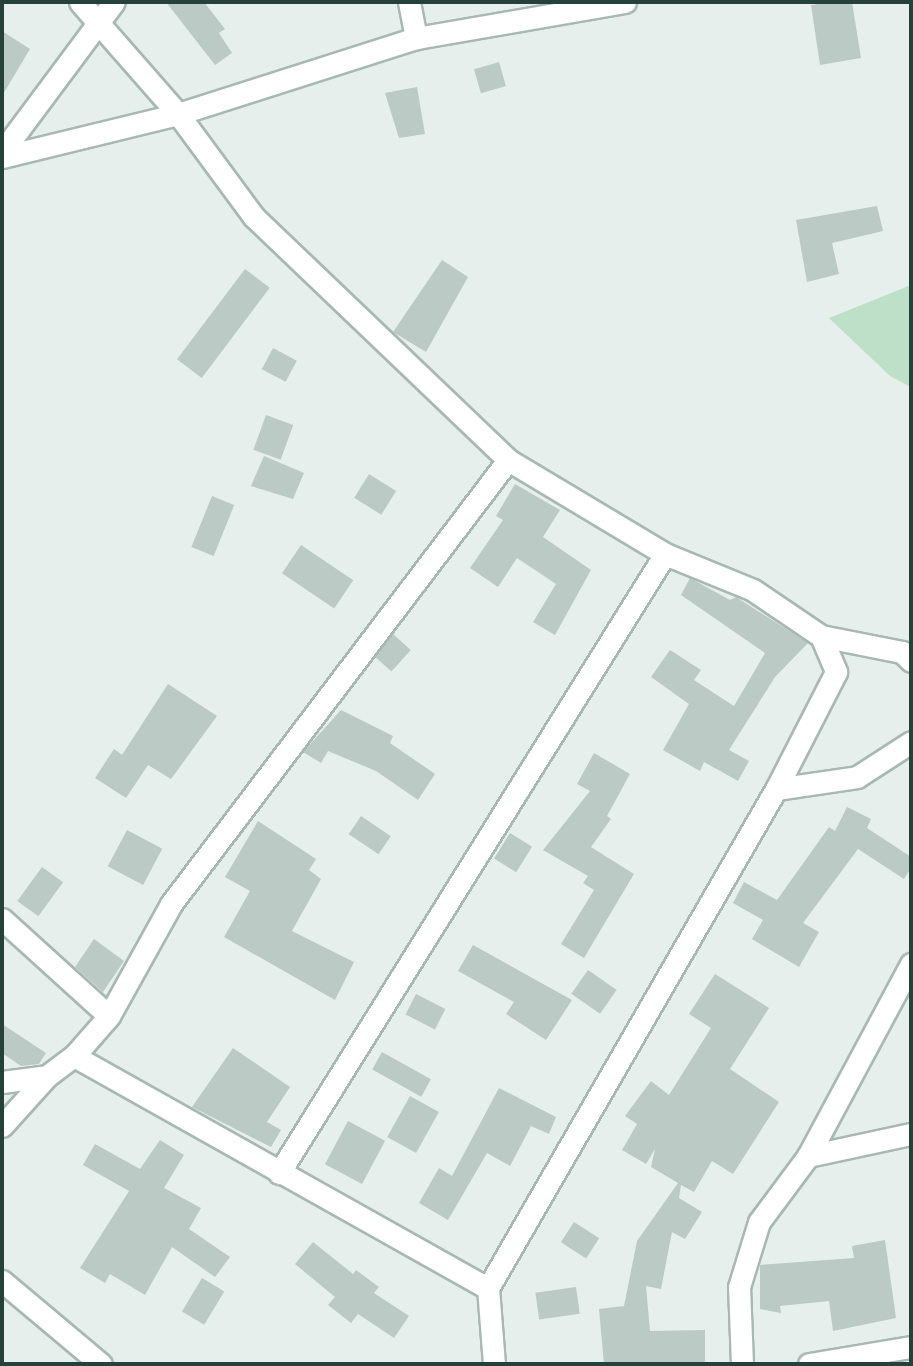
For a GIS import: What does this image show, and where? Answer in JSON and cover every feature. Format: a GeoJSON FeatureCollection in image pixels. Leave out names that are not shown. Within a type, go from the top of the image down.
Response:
{"type":"FeatureCollection","features":[{"type":"Feature","properties":{"kind":"street"},"geometry":{"type":"LineString","coordinates":[[80,2],[98,17],[178,114],[254,217],[508,460],[665,554],[753,590],[821,636],[902,652],[911,661]]}},
{"type":"Feature","properties":{"kind":"street"},"geometry":{"type":"LineString","coordinates":[[2,155],[98,17],[114,2]]}},
{"type":"Feature","properties":{"kind":"street"},"geometry":{"type":"LineString","coordinates":[[409,2],[416,38]]}},
{"type":"Feature","properties":{"kind":"street"},"geometry":{"type":"LineString","coordinates":[[2,155],[178,114],[416,38],[625,2]]}},
{"type":"Feature","properties":{"kind":"street"},"geometry":{"type":"LineString","coordinates":[[2,1126],[47,1076],[74,1056],[109,1016],[171,904],[508,460]]}},
{"type":"Feature","properties":{"kind":"street"},"geometry":{"type":"LineString","coordinates":[[279,1173],[665,554]]}},
{"type":"Feature","properties":{"kind":"street"},"geometry":{"type":"LineString","coordinates":[[494,1364],[488,1288],[776,789],[836,672],[821,636]]}},
{"type":"Feature","properties":{"kind":"street"},"geometry":{"type":"LineString","coordinates":[[776,789],[857,778],[911,742]]}},
{"type":"Feature","properties":{"kind":"street"},"geometry":{"type":"LineString","coordinates":[[2,919],[109,1016]]}},
{"type":"Feature","properties":{"kind":"street"},"geometry":{"type":"LineString","coordinates":[[742,1364],[739,1287],[755,1235],[808,1156],[911,964]]}},
{"type":"Feature","properties":{"kind":"street"},"geometry":{"type":"LineString","coordinates":[[74,1056],[488,1288]]}},
{"type":"Feature","properties":{"kind":"street"},"geometry":{"type":"LineString","coordinates":[[2,1082],[47,1076]]}},
{"type":"Feature","properties":{"kind":"street"},"geometry":{"type":"LineString","coordinates":[[808,1156],[911,1134]]}},
{"type":"Feature","properties":{"kind":"street"},"geometry":{"type":"LineString","coordinates":[[2,1281],[101,1364]]}},
{"type":"Feature","properties":{"kind":"street"},"geometry":{"type":"LineString","coordinates":[[809,1364],[911,1346]]}},
{"type":"Feature","properties":{"kind":"green space"},"geometry":{"type":"Polygon","coordinates":[[[911,285],[911,387],[890,376],[829,318],[911,285]]]}},
{"type":"Feature","properties":{"kind":"building"},"geometry":{"type":"Polygon","coordinates":[[[166,2],[204,2],[225,29],[219,33],[232,53],[215,65],[166,2]]]}},
{"type":"Feature","properties":{"kind":"building"},"geometry":{"type":"Polygon","coordinates":[[[852,2],[861,58],[820,65],[811,5],[852,2]]]}},
{"type":"Feature","properties":{"kind":"building"},"geometry":{"type":"Polygon","coordinates":[[[2,31],[30,49],[2,96],[2,31]]]}},
{"type":"Feature","properties":{"kind":"building"},"geometry":{"type":"Polygon","coordinates":[[[499,62],[506,86],[481,93],[474,69],[499,62]]]}},
{"type":"Feature","properties":{"kind":"building"},"geometry":{"type":"Polygon","coordinates":[[[417,87],[425,134],[399,138],[385,93],[417,87]]]}},
{"type":"Feature","properties":{"kind":"building"},"geometry":{"type":"Polygon","coordinates":[[[877,206],[883,231],[832,243],[839,274],[807,282],[796,220],[877,206]]]}},
{"type":"Feature","properties":{"kind":"building"},"geometry":{"type":"Polygon","coordinates":[[[442,260],[468,277],[426,352],[393,332],[442,260]]]}},
{"type":"Feature","properties":{"kind":"building"},"geometry":{"type":"Polygon","coordinates":[[[245,269],[270,288],[202,378],[177,359],[245,269]]]}},
{"type":"Feature","properties":{"kind":"building"},"geometry":{"type":"Polygon","coordinates":[[[273,348],[297,361],[286,382],[262,369],[273,348]]]}},
{"type":"Feature","properties":{"kind":"building"},"geometry":{"type":"Polygon","coordinates":[[[266,415],[293,425],[281,460],[253,450],[266,415]]]}},
{"type":"Feature","properties":{"kind":"building"},"geometry":{"type":"Polygon","coordinates":[[[264,456],[304,473],[293,499],[251,486],[264,456]]]}},
{"type":"Feature","properties":{"kind":"building"},"geometry":{"type":"Polygon","coordinates":[[[369,474],[396,491],[381,515],[354,498],[369,474]]]}},
{"type":"Feature","properties":{"kind":"building"},"geometry":{"type":"Polygon","coordinates":[[[515,484],[560,510],[543,537],[591,570],[555,635],[533,622],[556,584],[517,558],[498,587],[470,568],[503,520],[496,516],[515,484]]]}},
{"type":"Feature","properties":{"kind":"building"},"geometry":{"type":"Polygon","coordinates":[[[212,496],[234,505],[214,556],[191,547],[212,496]]]}},
{"type":"Feature","properties":{"kind":"building"},"geometry":{"type":"Polygon","coordinates":[[[301,545],[353,580],[334,608],[282,573],[301,545]]]}},
{"type":"Feature","properties":{"kind":"building"},"geometry":{"type":"Polygon","coordinates":[[[690,578],[730,600],[736,597],[808,643],[775,677],[729,750],[749,761],[738,781],[704,762],[700,771],[663,750],[689,704],[651,677],[670,650],[701,670],[694,680],[734,706],[765,653],[681,595],[690,578]]]}},
{"type":"Feature","properties":{"kind":"building"},"geometry":{"type":"Polygon","coordinates":[[[393,634],[411,650],[391,672],[374,656],[393,634]]]}},
{"type":"Feature","properties":{"kind":"building"},"geometry":{"type":"Polygon","coordinates":[[[168,684],[217,716],[171,779],[148,765],[126,798],[95,778],[114,749],[122,755],[168,684]]]}},
{"type":"Feature","properties":{"kind":"building"},"geometry":{"type":"Polygon","coordinates":[[[341,710],[393,736],[390,743],[435,774],[418,800],[376,771],[328,751],[321,763],[303,752],[341,710]]]}},
{"type":"Feature","properties":{"kind":"building"},"geometry":{"type":"Polygon","coordinates":[[[594,753],[630,774],[607,816],[611,819],[591,847],[634,874],[584,958],[561,944],[594,890],[583,883],[588,876],[543,850],[590,791],[577,784],[594,753]]]}},
{"type":"Feature","properties":{"kind":"building"},"geometry":{"type":"Polygon","coordinates":[[[847,807],[871,819],[867,828],[911,857],[911,868],[904,879],[858,849],[803,923],[819,932],[799,967],[752,939],[763,920],[733,903],[744,882],[777,900],[829,827],[835,831],[847,807]]]}},
{"type":"Feature","properties":{"kind":"building"},"geometry":{"type":"Polygon","coordinates":[[[361,816],[391,836],[379,854],[349,834],[361,816]]]}},
{"type":"Feature","properties":{"kind":"building"},"geometry":{"type":"Polygon","coordinates":[[[258,821],[316,859],[309,870],[321,879],[292,931],[354,962],[335,1000],[224,937],[250,891],[225,877],[258,821]]]}},
{"type":"Feature","properties":{"kind":"building"},"geometry":{"type":"Polygon","coordinates":[[[127,830],[162,849],[143,885],[108,866],[127,830]]]}},
{"type":"Feature","properties":{"kind":"building"},"geometry":{"type":"Polygon","coordinates":[[[510,833],[532,847],[516,872],[494,858],[510,833]]]}},
{"type":"Feature","properties":{"kind":"building"},"geometry":{"type":"Polygon","coordinates":[[[42,867],[63,882],[38,916],[17,901],[42,867]]]}},
{"type":"Feature","properties":{"kind":"building"},"geometry":{"type":"Polygon","coordinates":[[[94,939],[124,961],[103,992],[75,967],[94,939]]]}},
{"type":"Feature","properties":{"kind":"building"},"geometry":{"type":"Polygon","coordinates":[[[473,945],[572,1000],[546,1040],[506,1014],[514,1002],[458,971],[473,945]]]}},
{"type":"Feature","properties":{"kind":"building"},"geometry":{"type":"Polygon","coordinates":[[[588,970],[617,990],[600,1014],[571,994],[588,970]]]}},
{"type":"Feature","properties":{"kind":"building"},"geometry":{"type":"Polygon","coordinates":[[[715,974],[769,1008],[730,1069],[779,1102],[733,1174],[712,1161],[694,1192],[681,1185],[679,1198],[702,1212],[685,1239],[672,1232],[661,1289],[646,1286],[650,1331],[705,1330],[705,1363],[604,1364],[599,1309],[624,1306],[637,1241],[678,1183],[651,1167],[655,1149],[646,1164],[622,1150],[637,1124],[625,1116],[651,1081],[669,1095],[711,1028],[689,1014],[715,974]]]}},
{"type":"Feature","properties":{"kind":"building"},"geometry":{"type":"Polygon","coordinates":[[[416,994],[445,1009],[435,1029],[406,1014],[416,994]]]}},
{"type":"Feature","properties":{"kind":"building"},"geometry":{"type":"Polygon","coordinates":[[[2,1024],[46,1053],[39,1064],[21,1066],[2,1053],[2,1024]]]}},
{"type":"Feature","properties":{"kind":"building"},"geometry":{"type":"Polygon","coordinates":[[[233,1048],[290,1087],[267,1122],[281,1130],[271,1147],[192,1107],[233,1048]]]}},
{"type":"Feature","properties":{"kind":"building"},"geometry":{"type":"Polygon","coordinates":[[[382,1052],[431,1079],[421,1097],[372,1069],[382,1052]]]}},
{"type":"Feature","properties":{"kind":"building"},"geometry":{"type":"Polygon","coordinates":[[[499,1088],[556,1117],[549,1134],[531,1126],[510,1166],[487,1153],[448,1220],[419,1203],[439,1168],[452,1176],[499,1088]]]}},
{"type":"Feature","properties":{"kind":"building"},"geometry":{"type":"Polygon","coordinates":[[[410,1096],[439,1112],[416,1153],[387,1137],[410,1096]]]}},
{"type":"Feature","properties":{"kind":"building"},"geometry":{"type":"Polygon","coordinates":[[[348,1121],[385,1141],[362,1184],[325,1164],[348,1121]]]}},
{"type":"Feature","properties":{"kind":"building"},"geometry":{"type":"Polygon","coordinates":[[[160,1140],[184,1155],[164,1188],[201,1208],[189,1229],[230,1257],[215,1277],[172,1247],[145,1295],[110,1274],[105,1283],[80,1268],[129,1191],[83,1165],[95,1144],[140,1169],[160,1140]]]}},
{"type":"Feature","properties":{"kind":"building"},"geometry":{"type":"Polygon","coordinates":[[[574,1222],[599,1238],[586,1258],[561,1242],[574,1222]]]}},
{"type":"Feature","properties":{"kind":"building"},"geometry":{"type":"Polygon","coordinates":[[[885,1240],[896,1318],[833,1331],[829,1301],[780,1306],[781,1313],[760,1309],[760,1265],[854,1258],[852,1246],[885,1240]]]}},
{"type":"Feature","properties":{"kind":"building"},"geometry":{"type":"Polygon","coordinates":[[[313,1242],[353,1274],[356,1270],[379,1287],[374,1293],[409,1316],[394,1338],[358,1314],[351,1323],[328,1305],[335,1297],[295,1264],[313,1242]]]}},
{"type":"Feature","properties":{"kind":"building"},"geometry":{"type":"Polygon","coordinates":[[[202,1278],[224,1291],[204,1325],[182,1311],[202,1278]]]}},
{"type":"Feature","properties":{"kind":"building"},"geometry":{"type":"Polygon","coordinates":[[[576,1287],[580,1314],[539,1319],[535,1293],[576,1287]]]}}]}
